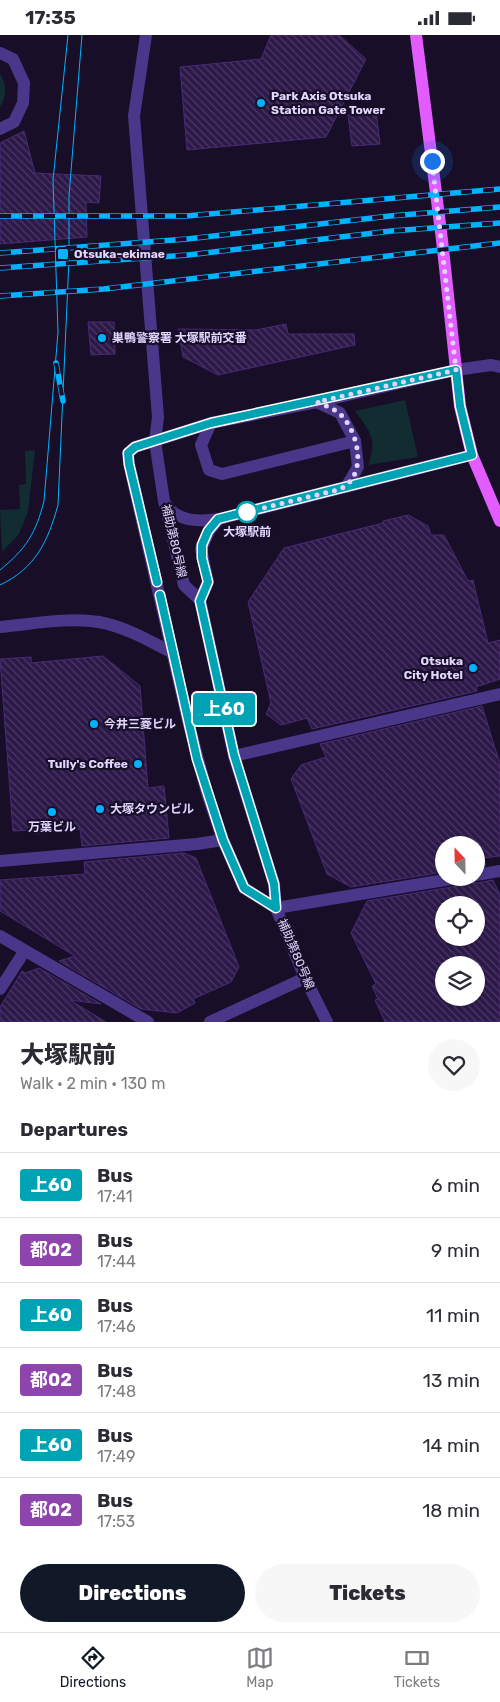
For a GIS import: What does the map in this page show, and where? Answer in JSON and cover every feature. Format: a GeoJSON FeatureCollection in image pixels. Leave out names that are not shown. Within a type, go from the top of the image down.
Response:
{"type":"FeatureCollection","features":[{"type":"Feature","properties":{"kind":"main road"},"geometry":{"type":"LineString","coordinates":[[416,35],[442,240],[460,406],[472,455],[486,493],[500,521]]}},
{"type":"Feature","properties":{"kind":"street","name":"補助第80号線"},"geometry":{"type":"LineString","coordinates":[[146,35],[142,48],[134,116],[158,417],[155,441],[164,501],[184,585],[200,601],[234,755],[274,884],[276,908],[305,978],[327,1022]]}},
{"type":"Feature","properties":{"kind":"street"},"geometry":{"type":"LineString","coordinates":[[0,53],[12,59],[24,83],[23,103],[14,122],[0,129]]}},
{"type":"Feature","properties":{"kind":"street"},"geometry":{"type":"LineString","coordinates":[[435,882],[276,908],[244,888],[223,840],[197,759],[128,453],[135,447],[211,423],[317,402],[456,370],[491,365],[500,367]]}},
{"type":"Feature","properties":{"kind":"street"},"geometry":{"type":"LineString","coordinates":[[317,402],[340,413],[355,441],[358,467],[346,487]]}},
{"type":"Feature","properties":{"kind":"street"},"geometry":{"type":"LineString","coordinates":[[211,423],[202,445],[210,470],[222,474],[355,441]]}},
{"type":"Feature","properties":{"kind":"street"},"geometry":{"type":"LineString","coordinates":[[164,501],[169,509],[179,516],[196,521],[218,519],[472,455]]}},
{"type":"Feature","properties":{"kind":"street"},"geometry":{"type":"LineString","coordinates":[[200,601],[208,582],[202,558],[202,545],[208,531],[218,519]]}},
{"type":"Feature","properties":{"kind":"street"},"geometry":{"type":"LineString","coordinates":[[0,627],[77,621],[100,622],[132,632],[173,653]]}},
{"type":"Feature","properties":{"kind":"street"},"geometry":{"type":"LineString","coordinates":[[234,755],[500,694]]}},
{"type":"Feature","properties":{"kind":"street"},"geometry":{"type":"LineString","coordinates":[[0,861],[197,844],[223,840]]}},
{"type":"Feature","properties":{"kind":"street"},"geometry":{"type":"LineString","coordinates":[[485,874],[500,871]]}},
{"type":"Feature","properties":{"kind":"street"},"geometry":{"type":"LineString","coordinates":[[0,936],[24,952],[75,978],[148,1022]]}},
{"type":"Feature","properties":{"kind":"street"},"geometry":{"type":"LineString","coordinates":[[0,989],[24,952]]}},
{"type":"Feature","properties":{"kind":"street"},"geometry":{"type":"LineString","coordinates":[[210,1022],[305,978]]}},
{"type":"Feature","properties":{"kind":"green space"},"geometry":{"type":"Polygon","coordinates":[[[0,74],[4,82],[5,91],[0,107],[0,74]]]}},
{"type":"Feature","properties":{"kind":"green space"},"geometry":{"type":"Polygon","coordinates":[[[405,400],[418,457],[368,465],[372,448],[371,436],[355,411],[405,400]]]}},
{"type":"Feature","properties":{"kind":"green space"},"geometry":{"type":"Polygon","coordinates":[[[35,450],[28,512],[19,534],[2,552],[0,510],[20,509],[19,485],[26,484],[25,451],[35,450]]]}},
{"type":"Feature","properties":{"kind":"building","name":"Park Axis Otsuka Station Gate Tower"},"geometry":{"type":"Polygon","coordinates":[[[271,35],[339,35],[366,59],[326,137],[187,150],[180,67],[261,59],[271,35]]]}},
{"type":"Feature","properties":{"kind":"building"},"geometry":{"type":"Polygon","coordinates":[[[376,112],[380,144],[352,146],[348,115],[376,112]]]}},
{"type":"Feature","properties":{"kind":"building"},"geometry":{"type":"Polygon","coordinates":[[[24,131],[35,173],[101,176],[99,203],[86,202],[87,237],[0,244],[0,143],[24,131]]]}},
{"type":"Feature","properties":{"kind":"building","name":"巣鴨警察署 大塚駅前交番"},"geometry":{"type":"Polygon","coordinates":[[[88,322],[114,322],[115,354],[91,355],[88,322]]]}},
{"type":"Feature","properties":{"kind":"building"},"geometry":{"type":"Polygon","coordinates":[[[286,324],[288,334],[354,334],[355,345],[218,375],[183,357],[178,329],[256,330],[286,324]]]}},
{"type":"Feature","properties":{"kind":"building"},"geometry":{"type":"Polygon","coordinates":[[[408,515],[428,526],[431,535],[444,535],[468,581],[473,580],[488,643],[500,640],[500,679],[476,687],[477,691],[312,729],[307,718],[281,725],[266,714],[271,703],[248,602],[284,548],[408,515]]]}},
{"type":"Feature","properties":{"kind":"building"},"geometry":{"type":"Polygon","coordinates":[[[103,656],[140,686],[148,788],[164,786],[169,838],[82,846],[80,829],[34,834],[34,830],[13,831],[0,659],[31,657],[31,663],[103,656]]]}},
{"type":"Feature","properties":{"kind":"building"},"geometry":{"type":"Polygon","coordinates":[[[482,706],[500,764],[500,856],[485,858],[485,836],[435,836],[435,873],[351,887],[327,874],[291,779],[301,765],[326,757],[320,744],[482,706]]]}},
{"type":"Feature","properties":{"kind":"building"},"geometry":{"type":"Polygon","coordinates":[[[184,853],[196,858],[239,967],[231,982],[193,999],[195,1003],[177,1013],[141,1009],[59,961],[75,956],[0,911],[0,880],[85,874],[84,862],[184,853]]]}},
{"type":"Feature","properties":{"kind":"building"},"geometry":{"type":"Polygon","coordinates":[[[493,880],[500,895],[500,1022],[385,1022],[375,1000],[378,999],[372,986],[376,984],[351,933],[367,901],[458,886],[485,886],[485,882],[493,880]]]}},
{"type":"Feature","properties":{"kind":"building"},"geometry":{"type":"Polygon","coordinates":[[[39,968],[101,1004],[70,1000],[106,1022],[0,1022],[0,1007],[22,971],[25,973],[39,968]]]}},
{"type":"Feature","properties":{"kind":"tram line"},"geometry":{"type":"LineString","coordinates":[[0,570],[17,555],[29,540],[44,501],[58,332],[53,180],[68,35]]}},
{"type":"Feature","properties":{"kind":"tram line"},"geometry":{"type":"LineString","coordinates":[[0,585],[32,562],[45,542],[58,505],[69,259],[69,196],[82,35]]}},
{"type":"Feature","properties":{"kind":"railway"},"geometry":{"type":"LineString","coordinates":[[0,216],[186,216],[500,189]]}},
{"type":"Feature","properties":{"kind":"railway"},"geometry":{"type":"LineString","coordinates":[[0,253],[187,239],[390,216],[500,207]]}},
{"type":"Feature","properties":{"kind":"railway"},"geometry":{"type":"LineString","coordinates":[[0,268],[188,255],[391,231],[500,223]]}},
{"type":"Feature","properties":{"kind":"railway"},"geometry":{"type":"LineString","coordinates":[[0,296],[104,289],[500,243]]}},
{"type":"Feature","properties":{"kind":"railway"},"geometry":{"type":"LineString","coordinates":[[56,363],[63,401]]}},
{"type":"Feature","properties":{"kind":"bus line","name":"上60"},"geometry":{"type":"LineString","coordinates":[[157,582],[129,464],[128,453],[135,447],[211,423],[317,402],[456,370],[460,406],[472,455],[218,519],[208,531],[202,545],[202,558],[208,582],[200,601],[234,755],[245,797],[274,884],[276,908],[244,888],[223,840],[197,759],[160,595]]}},
{"type":"Feature","properties":{"kind":"place","name":"Park Axis Otsuka Station Gate Tower"},"geometry":{"type":"Point","coordinates":[261,103]}},
{"type":"Feature","properties":{"kind":"place","name":"Otsuka-ekimae"},"geometry":{"type":"Point","coordinates":[63,254]}},
{"type":"Feature","properties":{"kind":"place","name":"巣鴨警察署 大塚駅前交番"},"geometry":{"type":"Point","coordinates":[102,338]}},
{"type":"Feature","properties":{"kind":"place","name":"大塚駅前"},"geometry":{"type":"Point","coordinates":[247,512]}},
{"type":"Feature","properties":{"kind":"place","name":"Otsuka City Hotel"},"geometry":{"type":"Point","coordinates":[473,668]}},
{"type":"Feature","properties":{"kind":"place","name":"今井三菱ビル"},"geometry":{"type":"Point","coordinates":[94,724]}},
{"type":"Feature","properties":{"kind":"place","name":"Tully's Coffee"},"geometry":{"type":"Point","coordinates":[138,764]}},
{"type":"Feature","properties":{"kind":"place","name":"大塚タウンビル"},"geometry":{"type":"Point","coordinates":[100,809]}},
{"type":"Feature","properties":{"kind":"place","name":"万葉ビル"},"geometry":{"type":"Point","coordinates":[52,812]}},
{"type":"Feature","properties":{"kind":"route"},"geometry":{"type":"LineString","coordinates":[[247,512],[337,490],[346,487],[353,477],[358,467],[358,458],[355,441],[347,424],[340,413],[317,402],[456,370],[432,161]]}}]}
